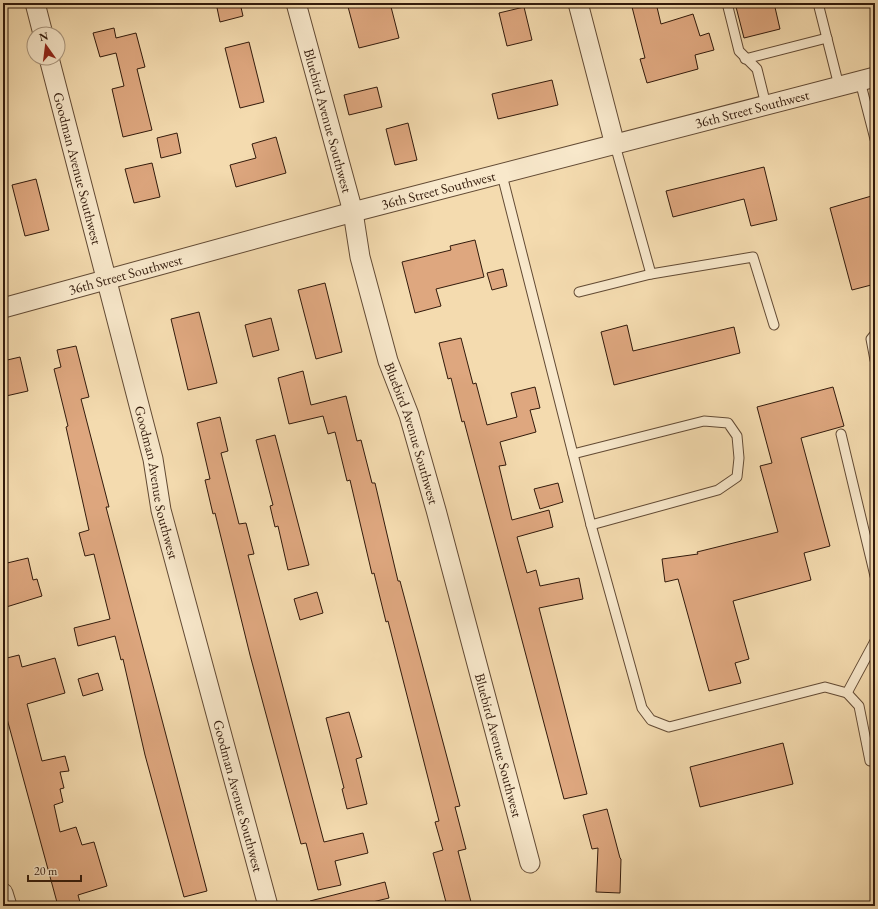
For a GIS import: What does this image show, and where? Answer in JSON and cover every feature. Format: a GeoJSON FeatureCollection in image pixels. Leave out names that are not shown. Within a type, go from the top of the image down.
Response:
{"type":"FeatureCollection","features":[{"type":"Feature","properties":{"kind":"street"},"geometry":{"type":"LineString","coordinates":[[35,3],[41,26]]}},
{"type":"Feature","properties":{"kind":"street","name":"Bluebird Avenue Southwest"},"geometry":{"type":"LineString","coordinates":[[296,3],[352,212],[360,257],[388,361],[409,415],[436,510],[530,863]]}},
{"type":"Feature","properties":{"kind":"street"},"geometry":{"type":"LineString","coordinates":[[578,3],[615,145]]}},
{"type":"Feature","properties":{"kind":"street","name":"Goodman Avenue Southwest"},"geometry":{"type":"LineString","coordinates":[[51,66],[108,280],[153,459],[161,510],[268,906]]}},
{"type":"Feature","properties":{"kind":"street","name":"36th Street Southwest"},"geometry":{"type":"LineString","coordinates":[[3,308],[352,212],[502,175],[868,79]]}},
{"type":"Feature","properties":{"kind":"street"},"geometry":{"type":"LineString","coordinates":[[3,893],[6,906]]}},
{"type":"Feature","properties":{"kind":"lane"},"geometry":{"type":"LineString","coordinates":[[727,3],[739,51],[745,59],[757,69],[766,105]]}},
{"type":"Feature","properties":{"kind":"lane"},"geometry":{"type":"LineString","coordinates":[[818,3],[839,86]]}},
{"type":"Feature","properties":{"kind":"lane"},"geometry":{"type":"LineString","coordinates":[[745,59],[827,38]]}},
{"type":"Feature","properties":{"kind":"lane"},"geometry":{"type":"LineString","coordinates":[[868,79],[875,139]]}},
{"type":"Feature","properties":{"kind":"lane"},"geometry":{"type":"LineString","coordinates":[[615,145],[651,274]]}},
{"type":"Feature","properties":{"kind":"lane"},"geometry":{"type":"LineString","coordinates":[[502,175],[591,525],[636,691],[642,708],[651,720],[669,727],[826,687],[847,693],[859,706],[870,761]]}},
{"type":"Feature","properties":{"kind":"lane"},"geometry":{"type":"LineString","coordinates":[[579,292],[651,274],[753,257],[774,325]]}},
{"type":"Feature","properties":{"kind":"lane"},"geometry":{"type":"LineString","coordinates":[[875,334],[871,339],[875,360]]}},
{"type":"Feature","properties":{"kind":"lane"},"geometry":{"type":"LineString","coordinates":[[573,454],[704,421],[728,423],[737,436],[739,458],[737,477],[718,490],[591,525]]}},
{"type":"Feature","properties":{"kind":"lane"},"geometry":{"type":"LineString","coordinates":[[841,434],[875,576]]}},
{"type":"Feature","properties":{"kind":"lane"},"geometry":{"type":"LineString","coordinates":[[847,693],[875,641]]}},
{"type":"Feature","properties":{"kind":"building"},"geometry":{"type":"Polygon","coordinates":[[[216,3],[240,3],[243,16],[220,22],[216,3]]]}},
{"type":"Feature","properties":{"kind":"building"},"geometry":{"type":"Polygon","coordinates":[[[347,3],[390,3],[399,38],[359,48],[347,3]]]}},
{"type":"Feature","properties":{"kind":"building"},"geometry":{"type":"Polygon","coordinates":[[[631,3],[656,3],[661,24],[693,14],[700,36],[709,33],[714,50],[695,55],[698,69],[647,83],[640,59],[645,58],[631,3]]]}},
{"type":"Feature","properties":{"kind":"building"},"geometry":{"type":"Polygon","coordinates":[[[735,3],[774,3],[780,29],[744,38],[735,3]]]}},
{"type":"Feature","properties":{"kind":"building"},"geometry":{"type":"Polygon","coordinates":[[[524,7],[532,40],[507,46],[499,13],[524,7]]]}},
{"type":"Feature","properties":{"kind":"building"},"geometry":{"type":"Polygon","coordinates":[[[114,28],[116,38],[136,33],[145,67],[137,69],[152,130],[123,137],[112,89],[124,86],[116,53],[100,57],[93,33],[114,28]]]}},
{"type":"Feature","properties":{"kind":"building"},"geometry":{"type":"Polygon","coordinates":[[[249,42],[264,102],[240,108],[225,48],[249,42]]]}},
{"type":"Feature","properties":{"kind":"building"},"geometry":{"type":"Polygon","coordinates":[[[552,80],[558,105],[498,119],[492,94],[552,80]]]}},
{"type":"Feature","properties":{"kind":"building"},"geometry":{"type":"Polygon","coordinates":[[[377,87],[382,107],[349,115],[344,95],[377,87]]]}},
{"type":"Feature","properties":{"kind":"building"},"geometry":{"type":"Polygon","coordinates":[[[408,123],[417,160],[395,165],[386,129],[408,123]]]}},
{"type":"Feature","properties":{"kind":"building"},"geometry":{"type":"Polygon","coordinates":[[[177,133],[181,153],[161,158],[157,138],[177,133]]]}},
{"type":"Feature","properties":{"kind":"building"},"geometry":{"type":"Polygon","coordinates":[[[276,137],[286,173],[236,187],[230,165],[256,158],[252,144],[276,137]]]}},
{"type":"Feature","properties":{"kind":"building"},"geometry":{"type":"Polygon","coordinates":[[[152,163],[160,197],[134,203],[125,169],[152,163]]]}},
{"type":"Feature","properties":{"kind":"building"},"geometry":{"type":"Polygon","coordinates":[[[764,167],[777,220],[751,226],[744,199],[673,217],[666,191],[764,167]]]}},
{"type":"Feature","properties":{"kind":"building"},"geometry":{"type":"Polygon","coordinates":[[[36,179],[49,230],[25,236],[12,185],[36,179]]]}},
{"type":"Feature","properties":{"kind":"building"},"geometry":{"type":"Polygon","coordinates":[[[875,195],[875,284],[852,290],[830,208],[875,195]]]}},
{"type":"Feature","properties":{"kind":"building"},"geometry":{"type":"Polygon","coordinates":[[[475,240],[484,277],[436,289],[441,306],[415,313],[402,262],[451,250],[450,246],[475,240]]]}},
{"type":"Feature","properties":{"kind":"building"},"geometry":{"type":"Polygon","coordinates":[[[503,269],[507,286],[492,290],[487,273],[503,269]]]}},
{"type":"Feature","properties":{"kind":"building"},"geometry":{"type":"Polygon","coordinates":[[[325,283],[342,352],[316,359],[298,290],[325,283]]]}},
{"type":"Feature","properties":{"kind":"building"},"geometry":{"type":"Polygon","coordinates":[[[199,312],[217,383],[188,390],[171,319],[199,312]]]}},
{"type":"Feature","properties":{"kind":"building"},"geometry":{"type":"Polygon","coordinates":[[[271,318],[279,350],[253,357],[245,325],[271,318]]]}},
{"type":"Feature","properties":{"kind":"building"},"geometry":{"type":"Polygon","coordinates":[[[627,325],[633,351],[734,327],[740,353],[614,385],[601,332],[627,325]]]}},
{"type":"Feature","properties":{"kind":"building"},"geometry":{"type":"Polygon","coordinates":[[[461,338],[473,384],[476,383],[487,425],[517,417],[511,393],[535,387],[540,408],[530,410],[536,432],[500,442],[506,465],[499,466],[512,520],[549,510],[553,527],[517,537],[527,573],[536,570],[540,586],[579,578],[583,599],[539,608],[587,794],[564,799],[464,421],[462,422],[451,378],[448,379],[439,343],[461,338]]]}},
{"type":"Feature","properties":{"kind":"building"},"geometry":{"type":"Polygon","coordinates":[[[76,346],[89,397],[81,399],[109,507],[106,507],[207,891],[184,897],[145,755],[123,659],[121,660],[115,636],[78,646],[74,628],[110,619],[94,554],[85,556],[79,533],[89,530],[66,427],[68,426],[54,369],[61,367],[57,350],[76,346]]]}},
{"type":"Feature","properties":{"kind":"building"},"geometry":{"type":"Polygon","coordinates":[[[20,357],[28,391],[6,396],[3,382],[3,361],[20,357]]]}},
{"type":"Feature","properties":{"kind":"building"},"geometry":{"type":"Polygon","coordinates":[[[303,371],[311,405],[346,396],[357,441],[361,440],[372,483],[375,483],[398,581],[400,581],[460,806],[455,807],[466,849],[458,851],[471,902],[458,906],[447,906],[433,853],[443,850],[435,822],[439,821],[388,621],[386,622],[374,573],[372,574],[350,480],[347,481],[335,432],[328,434],[323,416],[289,424],[278,378],[303,371]]]}},
{"type":"Feature","properties":{"kind":"building"},"geometry":{"type":"Polygon","coordinates":[[[833,387],[844,426],[801,438],[830,546],[804,553],[811,580],[733,601],[749,659],[735,663],[741,683],[709,691],[678,579],[665,582],[662,559],[698,554],[697,552],[778,532],[760,466],[772,463],[757,407],[833,387]]]}},
{"type":"Feature","properties":{"kind":"building"},"geometry":{"type":"Polygon","coordinates":[[[220,417],[228,451],[221,453],[239,524],[246,523],[254,554],[248,555],[324,842],[363,833],[368,853],[335,861],[341,885],[318,890],[306,843],[301,844],[250,655],[215,513],[213,514],[205,480],[210,479],[197,423],[220,417]]]}},
{"type":"Feature","properties":{"kind":"building"},"geometry":{"type":"Polygon","coordinates":[[[275,435],[309,565],[288,570],[278,526],[275,527],[270,506],[273,505],[256,440],[275,435]]]}},
{"type":"Feature","properties":{"kind":"building"},"geometry":{"type":"Polygon","coordinates":[[[558,483],[563,502],[540,509],[534,489],[558,483]]]}},
{"type":"Feature","properties":{"kind":"building"},"geometry":{"type":"Polygon","coordinates":[[[28,558],[33,580],[37,579],[42,596],[3,608],[3,564],[28,558]]]}},
{"type":"Feature","properties":{"kind":"building"},"geometry":{"type":"Polygon","coordinates":[[[317,592],[323,613],[300,620],[294,599],[317,592]]]}},
{"type":"Feature","properties":{"kind":"building"},"geometry":{"type":"Polygon","coordinates":[[[19,655],[22,667],[55,658],[65,693],[27,704],[42,761],[65,756],[69,771],[60,772],[64,788],[60,789],[63,802],[54,805],[60,832],[76,827],[82,845],[94,842],[107,886],[78,895],[81,906],[58,906],[3,704],[3,659],[19,655]]]}},
{"type":"Feature","properties":{"kind":"building"},"geometry":{"type":"Polygon","coordinates":[[[98,673],[103,690],[83,696],[78,679],[98,673]]]}},
{"type":"Feature","properties":{"kind":"building"},"geometry":{"type":"Polygon","coordinates":[[[349,712],[362,757],[356,759],[367,804],[347,809],[342,789],[344,788],[326,718],[349,712]]]}},
{"type":"Feature","properties":{"kind":"building"},"geometry":{"type":"Polygon","coordinates":[[[783,743],[793,784],[700,807],[690,767],[783,743]]]}},
{"type":"Feature","properties":{"kind":"building"},"geometry":{"type":"Polygon","coordinates":[[[607,809],[621,859],[620,893],[596,892],[598,848],[592,849],[583,815],[607,809]]]}},
{"type":"Feature","properties":{"kind":"building"},"geometry":{"type":"Polygon","coordinates":[[[385,882],[389,898],[356,906],[310,906],[310,901],[385,882]]]}}]}
